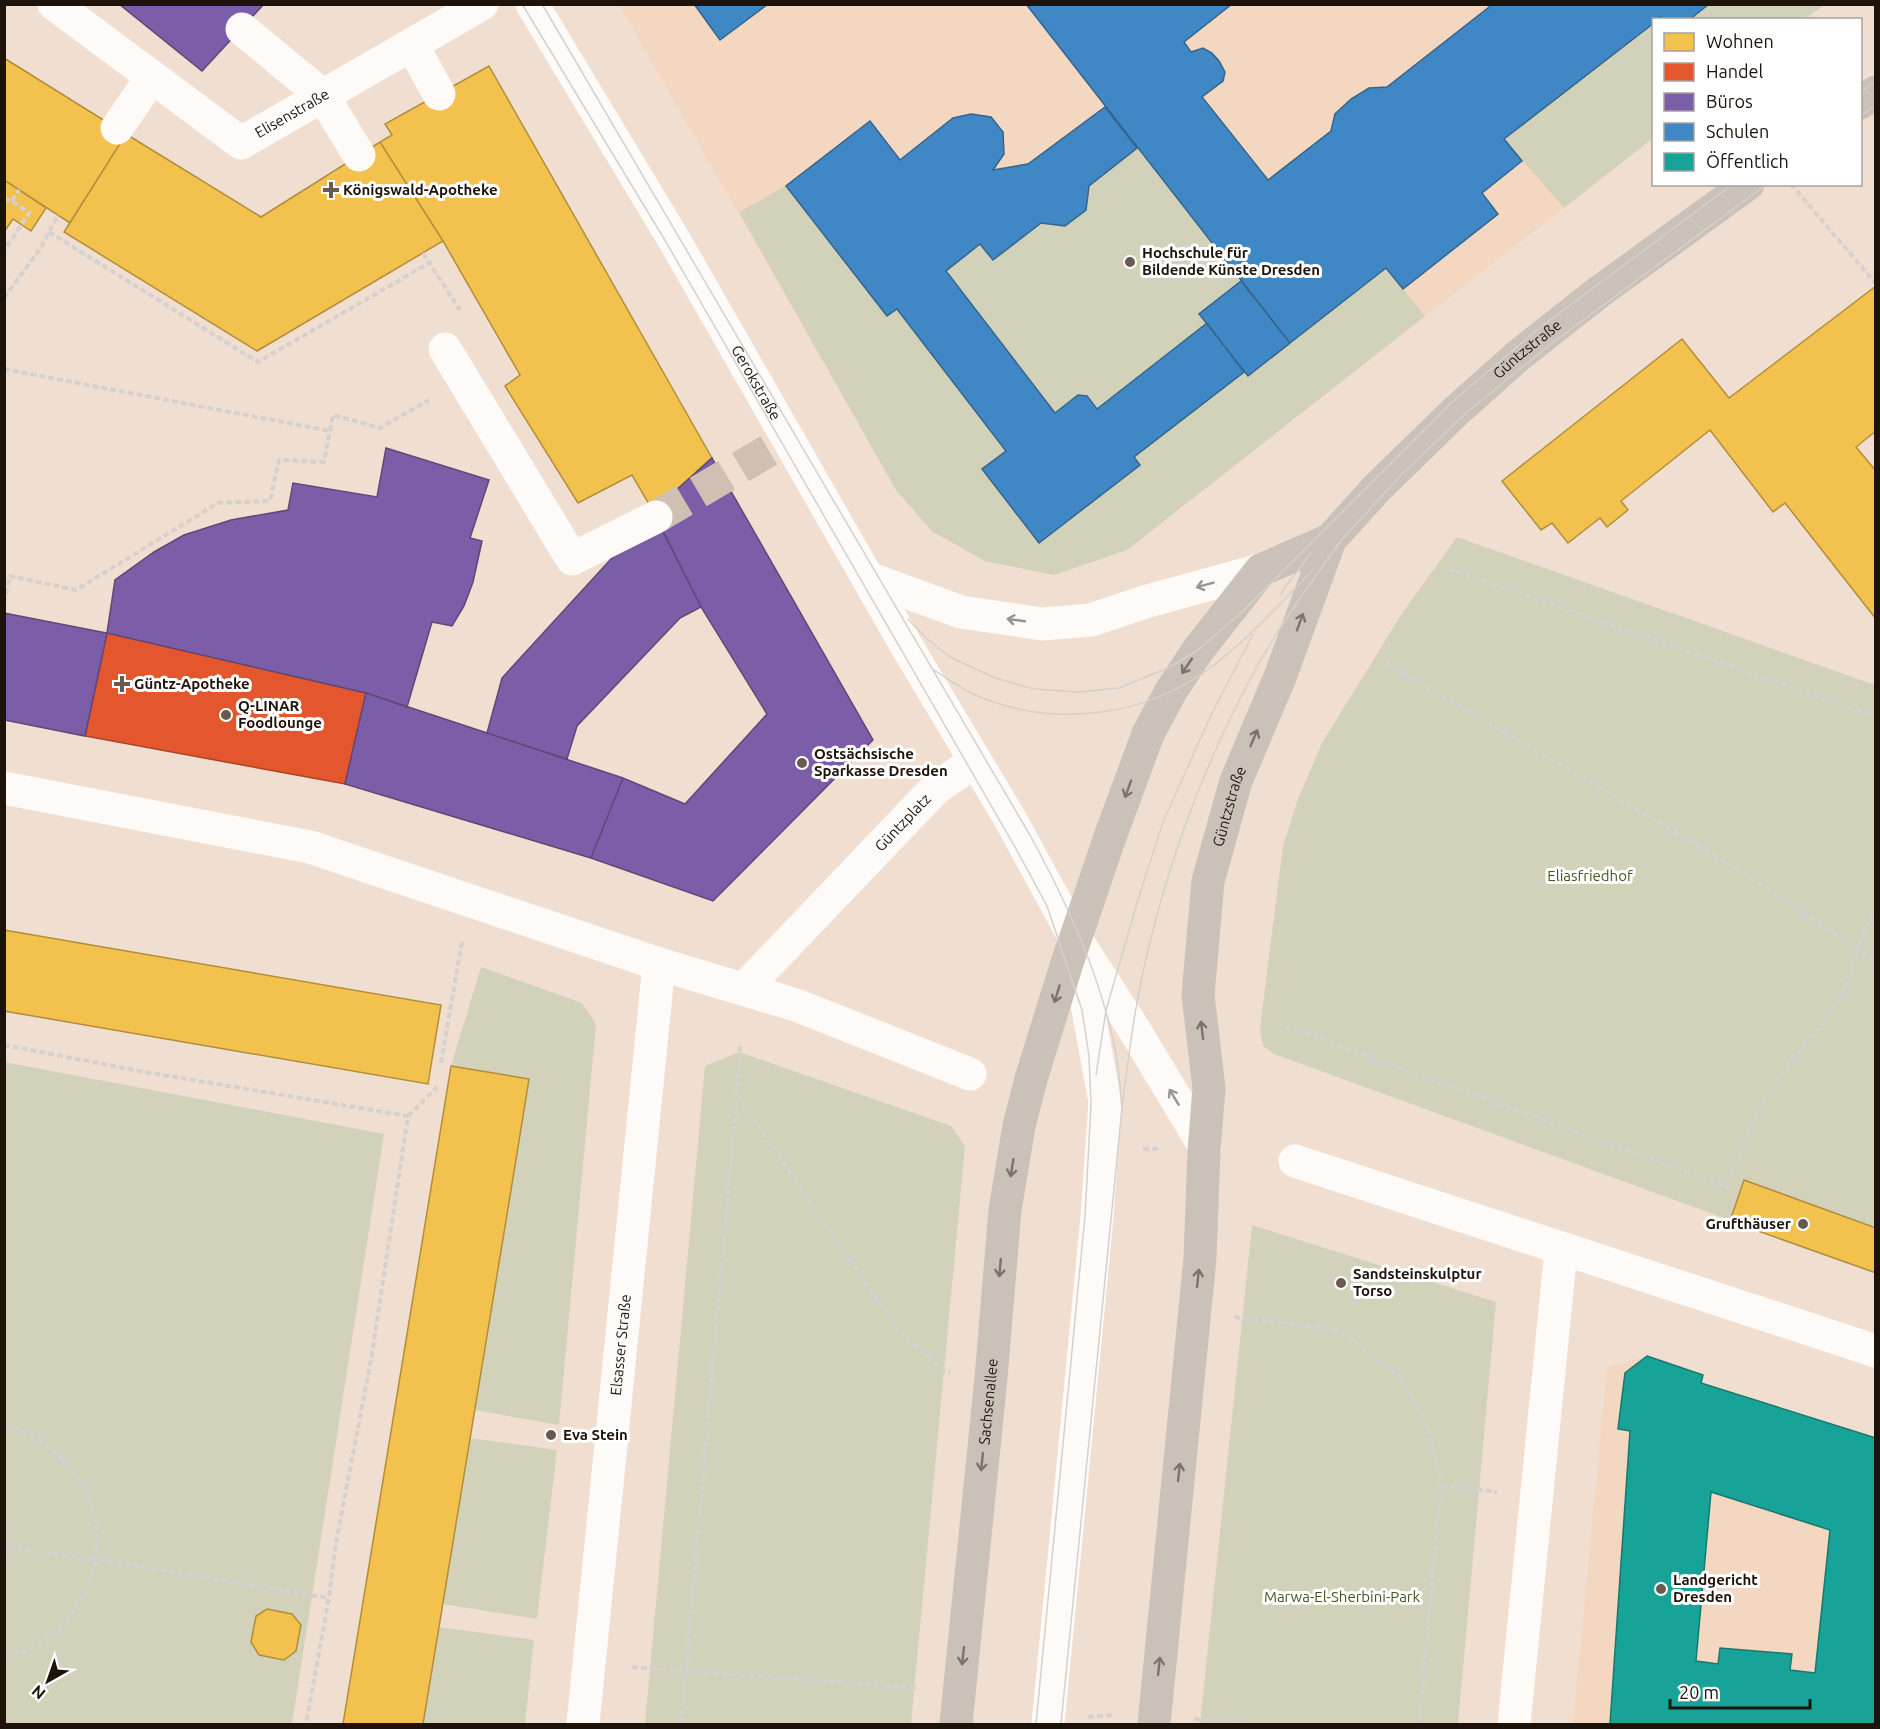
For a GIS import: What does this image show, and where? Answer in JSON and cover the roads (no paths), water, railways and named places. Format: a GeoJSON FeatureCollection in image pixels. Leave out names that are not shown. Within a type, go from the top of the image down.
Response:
{"type":"FeatureCollection","features":[{"type":"Feature","properties":{"kind":"main road"},"geometry":{"type":"LineString","coordinates":[[1862,102],[1875,92]]}},
{"type":"Feature","properties":{"kind":"main road","name":"Güntzstraße"},"geometry":{"type":"LineString","coordinates":[[1205,1147],[1209,1088],[1198,995],[1208,881],[1236,781],[1280,677],[1330,540],[1376,489],[1455,412],[1519,355],[1599,292],[1745,186]]}},
{"type":"Feature","properties":{"kind":"main road","name":"Güntzstraße"},"geometry":{"type":"LineString","coordinates":[[1075,938],[1148,734],[1171,691],[1198,650],[1261,570],[1330,540]]}},
{"type":"Feature","properties":{"kind":"main road","name":"Sachsenallee"},"geometry":{"type":"LineString","coordinates":[[956,1725],[990,1389],[1005,1210],[1019,1126],[1031,1079],[1075,938]]}},
{"type":"Feature","properties":{"kind":"main road"},"geometry":{"type":"LineString","coordinates":[[1154,1725],[1200,1258],[1205,1147]]}},
{"type":"Feature","properties":{"kind":"street","name":"Elisenstraße"},"geometry":{"type":"LineString","coordinates":[[71,10],[152,77],[241,142],[482,4]]}},
{"type":"Feature","properties":{"kind":"street","name":"Gerokstraße"},"geometry":{"type":"LineString","coordinates":[[532,4],[673,238],[975,761]]}},
{"type":"Feature","properties":{"kind":"street"},"geometry":{"type":"LineString","coordinates":[[242,29],[322,96],[359,154]]}},
{"type":"Feature","properties":{"kind":"street"},"geometry":{"type":"LineString","coordinates":[[412,45],[440,94]]}},
{"type":"Feature","properties":{"kind":"street"},"geometry":{"type":"LineString","coordinates":[[117,128],[152,77]]}},
{"type":"Feature","properties":{"kind":"street"},"geometry":{"type":"LineString","coordinates":[[445,349],[572,559],[656,517]]}},
{"type":"Feature","properties":{"kind":"street","name":"Güntzstraße"},"geometry":{"type":"LineString","coordinates":[[868,578],[961,612],[1042,624],[1091,620],[1148,601],[1261,570]]}},
{"type":"Feature","properties":{"kind":"street"},"geometry":{"type":"LineString","coordinates":[[975,761],[1023,842],[1075,938],[1132,1026],[1205,1147]]}},
{"type":"Feature","properties":{"kind":"street","name":"Güntzplatz"},"geometry":{"type":"LineString","coordinates":[[744,989],[935,789],[975,761]]}},
{"type":"Feature","properties":{"kind":"street"},"geometry":{"type":"LineString","coordinates":[[4,788],[310,847],[659,964],[796,1005],[970,1074]]}},
{"type":"Feature","properties":{"kind":"street"},"geometry":{"type":"LineString","coordinates":[[1063,1721],[1105,1102],[1075,938]]}},
{"type":"Feature","properties":{"kind":"street","name":"Elsasser Straße"},"geometry":{"type":"LineString","coordinates":[[583,1725],[659,964]]}},
{"type":"Feature","properties":{"kind":"street"},"geometry":{"type":"LineString","coordinates":[[1295,1161],[1875,1351]]}},
{"type":"Feature","properties":{"kind":"street"},"geometry":{"type":"LineString","coordinates":[[1514,1725],[1561,1250]]}},
{"type":"Feature","properties":{"kind":"tunnel"},"geometry":{"type":"LineString","coordinates":[[656,517],[788,439]]}},
{"type":"Feature","properties":{"kind":"tram line"},"geometry":{"type":"LineString","coordinates":[[522,4],[666,242],[1015,847],[1047,906],[1082,1010],[1089,1056],[1091,1104],[1085,1216],[1036,1724]]}},
{"type":"Feature","properties":{"kind":"tram line"},"geometry":{"type":"LineString","coordinates":[[542,4],[1045,863],[1082,942],[1102,997],[1116,1053],[1122,1108]]}},
{"type":"Feature","properties":{"kind":"tram line"},"geometry":{"type":"LineString","coordinates":[[1862,91],[1876,81]]}},
{"type":"Feature","properties":{"kind":"tram line"},"geometry":{"type":"LineString","coordinates":[[1862,115],[1876,105]]}},
{"type":"Feature","properties":{"kind":"tram line"},"geometry":{"type":"LineString","coordinates":[[908,619],[925,637],[950,657],[995,678],[1034,689],[1079,692],[1119,688],[1168,668],[1198,650],[1243,611],[1452,402],[1538,329],[1730,186]]}},
{"type":"Feature","properties":{"kind":"tram line"},"geometry":{"type":"LineString","coordinates":[[1336,546],[1401,475],[1467,412],[1552,343],[1764,186]]}},
{"type":"Feature","properties":{"kind":"tram line"},"geometry":{"type":"LineString","coordinates":[[1061,1724],[1122,1108],[1133,1024],[1145,962],[1181,837],[1222,735],[1255,670],[1275,637],[1341,541]]}},
{"type":"Feature","properties":{"kind":"tram line"},"geometry":{"type":"LineString","coordinates":[[1280,594],[1311,553]]}},
{"type":"Feature","properties":{"kind":"tram line"},"geometry":{"type":"LineString","coordinates":[[934,670],[973,694],[1003,705],[1034,712],[1098,713],[1129,707],[1159,697],[1187,683],[1214,665],[1253,631],[1313,570]]}},
{"type":"Feature","properties":{"kind":"tram line"},"geometry":{"type":"LineString","coordinates":[[1096,1075],[1106,1010],[1163,822],[1212,713],[1253,634]]}},
{"type":"Feature","properties":{"kind":"place","name":"Königswald-Apotheke"},"geometry":{"type":"Point","coordinates":[331,190]}},
{"type":"Feature","properties":{"kind":"place","name":"Hochschule für Bildende Künste Dresden"},"geometry":{"type":"Point","coordinates":[1130,262]}},
{"type":"Feature","properties":{"kind":"place","name":"Güntz-Apotheke"},"geometry":{"type":"Point","coordinates":[122,684]}},
{"type":"Feature","properties":{"kind":"place","name":"Q-LINAR Foodlounge"},"geometry":{"type":"Point","coordinates":[226,715]}},
{"type":"Feature","properties":{"kind":"place","name":"Ostsächsische Sparkasse Dresden"},"geometry":{"type":"Point","coordinates":[802,763]}},
{"type":"Feature","properties":{"kind":"place","name":"Grufthäuser"},"geometry":{"type":"Point","coordinates":[1803,1224]}},
{"type":"Feature","properties":{"kind":"place","name":"Sandsteinskulptur Torso"},"geometry":{"type":"Point","coordinates":[1341,1283]}},
{"type":"Feature","properties":{"kind":"place","name":"Eva Stein"},"geometry":{"type":"Point","coordinates":[551,1435]}},
{"type":"Feature","properties":{"kind":"place","name":"Landgericht Dresden"},"geometry":{"type":"Point","coordinates":[1661,1589]}},
{"type":"Feature","properties":{"kind":"park label","name":"Eliasfriedhof"},"geometry":{"type":"Point","coordinates":[1590,876]}},
{"type":"Feature","properties":{"kind":"park label","name":"Marwa-El-Sherbini-Park"},"geometry":{"type":"Point","coordinates":[1342,1597]}}]}
